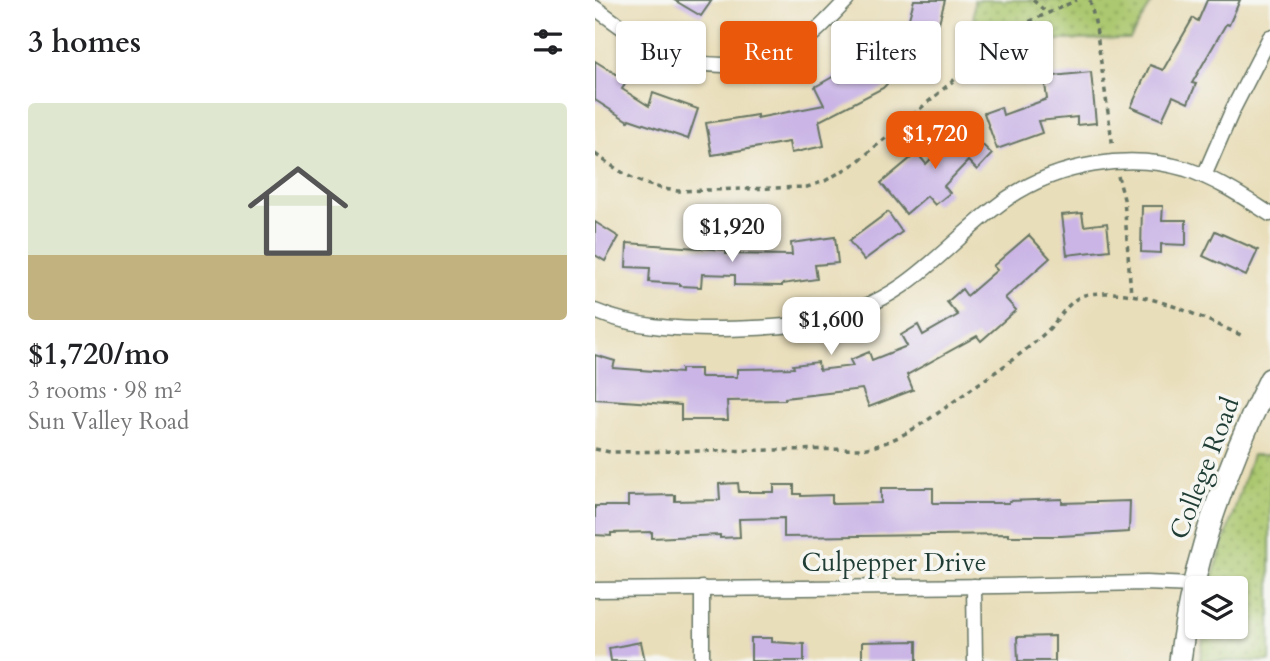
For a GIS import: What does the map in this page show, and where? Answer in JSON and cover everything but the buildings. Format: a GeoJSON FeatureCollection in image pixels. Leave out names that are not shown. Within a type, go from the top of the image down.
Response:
{"type":"FeatureCollection","features":[{"type":"Feature","properties":{"kind":"main road","name":"College Road"},"geometry":{"type":"LineString","coordinates":[[1195,576],[1215,507],[1240,443],[1270,379]]}},
{"type":"Feature","properties":{"kind":"main road","name":"College Road"},"geometry":{"type":"LineString","coordinates":[[1180,661],[1185,629]]}},
{"type":"Feature","properties":{"kind":"street"},"geometry":{"type":"LineString","coordinates":[[595,8],[669,55],[697,63],[726,65],[768,58],[796,45],[822,25],[846,0]]}},
{"type":"Feature","properties":{"kind":"street"},"geometry":{"type":"LineString","coordinates":[[1204,176],[1233,108],[1270,37]]}},
{"type":"Feature","properties":{"kind":"street"},"geometry":{"type":"LineString","coordinates":[[595,312],[642,325],[687,329],[789,327],[824,320],[863,307],[903,285],[1007,199],[1052,176],[1089,166],[1133,161],[1167,165],[1204,176],[1270,214]]}},
{"type":"Feature","properties":{"kind":"street","name":"Culpepper Drive"},"geometry":{"type":"LineString","coordinates":[[595,590],[1185,585]]}},
{"type":"Feature","properties":{"kind":"street"},"geometry":{"type":"LineString","coordinates":[[974,586],[975,661]]}},
{"type":"Feature","properties":{"kind":"street"},"geometry":{"type":"LineString","coordinates":[[702,588],[702,661]]}},
{"type":"Feature","properties":{"kind":"path"},"geometry":{"type":"LineString","coordinates":[[1033,0],[1047,13]]}},
{"type":"Feature","properties":{"kind":"path"},"geometry":{"type":"LineString","coordinates":[[595,154],[638,183],[677,191],[807,187],[825,181],[856,163],[1024,24],[1077,0]]}},
{"type":"Feature","properties":{"kind":"path"},"geometry":{"type":"LineString","coordinates":[[595,449],[610,452],[862,449],[879,446],[932,417],[998,370],[1046,332],[1071,303],[1090,294],[1131,295],[1164,303],[1243,336]]}},
{"type":"Feature","properties":{"kind":"green space"},"geometry":{"type":"Polygon","coordinates":[[[974,0],[1153,0],[1130,39],[1053,40],[1053,21],[973,21],[974,0]]]}},
{"type":"Feature","properties":{"kind":"green space"},"geometry":{"type":"Polygon","coordinates":[[[1252,455],[1270,455],[1270,661],[1200,661],[1203,639],[1248,639],[1248,576],[1213,576],[1252,455]]]}}]}
